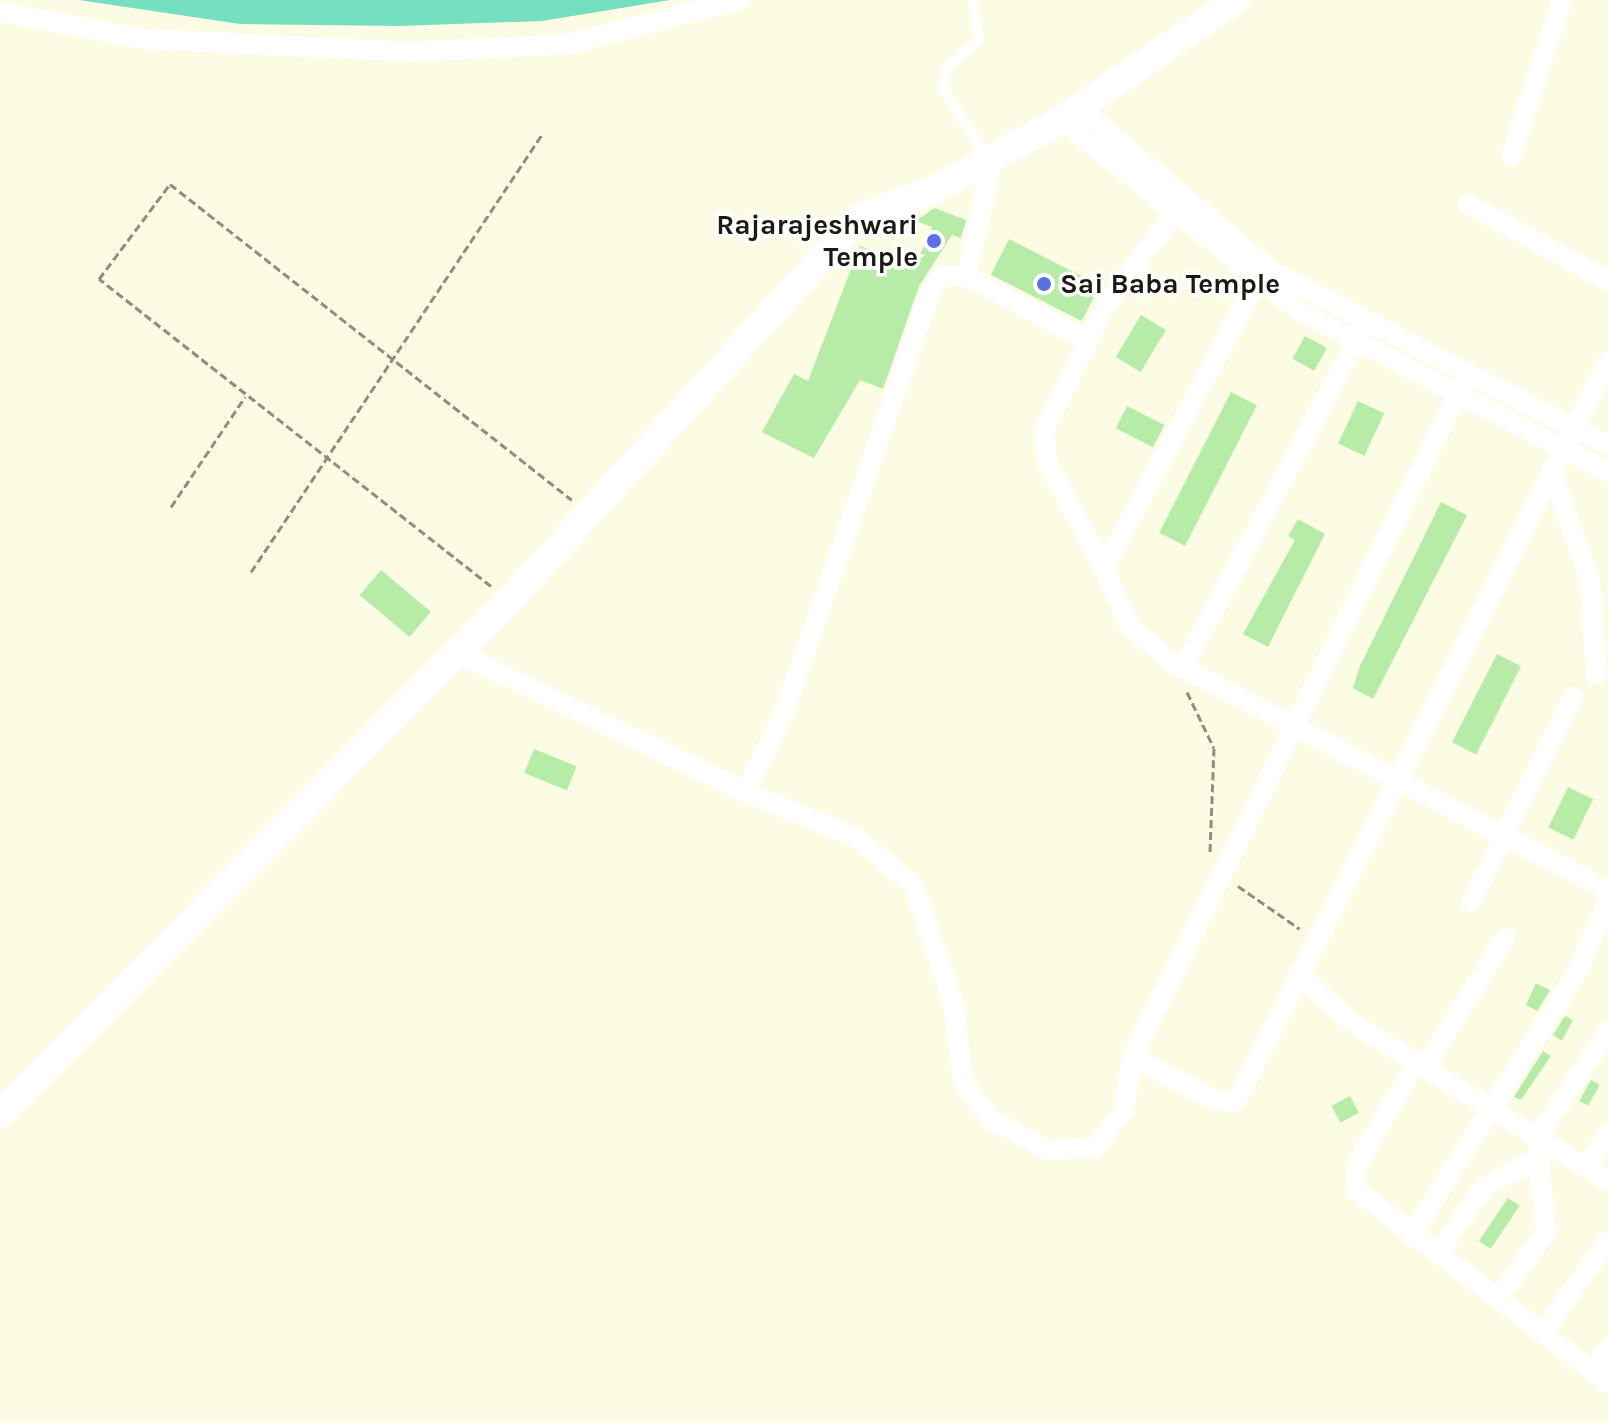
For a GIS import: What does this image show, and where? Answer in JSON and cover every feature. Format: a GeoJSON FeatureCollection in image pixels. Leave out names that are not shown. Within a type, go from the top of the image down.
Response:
{"type":"FeatureCollection","features":[{"type":"Feature","properties":{"kind":"street"},"geometry":{"type":"LineString","coordinates":[[0,12],[146,39],[408,52],[569,44],[739,0]]}},
{"type":"Feature","properties":{"kind":"street"},"geometry":{"type":"LineString","coordinates":[[0,1114],[510,600],[591,515],[858,218],[933,190],[1070,114],[1236,0]]}},
{"type":"Feature","properties":{"kind":"street"},"geometry":{"type":"LineString","coordinates":[[1511,156],[1562,0]]}},
{"type":"Feature","properties":{"kind":"street"},"geometry":{"type":"LineString","coordinates":[[1070,114],[1260,273],[1356,342],[1608,472]]}},
{"type":"Feature","properties":{"kind":"street"},"geometry":{"type":"LineString","coordinates":[[966,276],[991,157]]}},
{"type":"Feature","properties":{"kind":"street"},"geometry":{"type":"LineString","coordinates":[[1468,204],[1608,281]]}},
{"type":"Feature","properties":{"kind":"street"},"geometry":{"type":"LineString","coordinates":[[1179,207],[1087,340],[1044,446],[1130,627],[1178,666],[1400,776],[1608,890]]}},
{"type":"Feature","properties":{"kind":"street"},"geometry":{"type":"LineString","coordinates":[[1260,273],[1468,373],[1608,446]]}},
{"type":"Feature","properties":{"kind":"street"},"geometry":{"type":"LineString","coordinates":[[1104,569],[1260,273]]}},
{"type":"Feature","properties":{"kind":"street"},"geometry":{"type":"LineString","coordinates":[[746,792],[784,713],[930,293],[942,276],[966,276],[1087,340]]}},
{"type":"Feature","properties":{"kind":"street"},"geometry":{"type":"LineString","coordinates":[[1178,666],[1366,323]]}},
{"type":"Feature","properties":{"kind":"street"},"geometry":{"type":"LineString","coordinates":[[1132,1057],[1215,1100],[1234,1102],[1308,950],[1400,776],[1608,361]]}},
{"type":"Feature","properties":{"kind":"street"},"geometry":{"type":"LineString","coordinates":[[458,653],[746,792],[857,838],[914,886],[953,1002],[963,1082],[990,1119],[1048,1150],[1095,1148],[1124,1110],[1132,1057],[1219,873],[1468,373]]}},
{"type":"Feature","properties":{"kind":"street"},"geometry":{"type":"LineString","coordinates":[[1551,470],[1590,581],[1596,675]]}},
{"type":"Feature","properties":{"kind":"street"},"geometry":{"type":"LineString","coordinates":[[1471,902],[1573,697]]}},
{"type":"Feature","properties":{"kind":"street"},"geometry":{"type":"LineString","coordinates":[[1411,1236],[1487,1108],[1577,972],[1608,901]]}},
{"type":"Feature","properties":{"kind":"street"},"geometry":{"type":"LineString","coordinates":[[1505,938],[1420,1065],[1354,1174],[1364,1199],[1601,1377],[1608,1349]]}},
{"type":"Feature","properties":{"kind":"street"},"geometry":{"type":"LineString","coordinates":[[1298,973],[1348,1020],[1487,1108],[1538,1148],[1586,1167],[1608,1181]]}},
{"type":"Feature","properties":{"kind":"street"},"geometry":{"type":"LineString","coordinates":[[1437,1254],[1484,1187],[1538,1148],[1608,1031]]}},
{"type":"Feature","properties":{"kind":"street"},"geometry":{"type":"LineString","coordinates":[[1586,1167],[1608,1133]]}},
{"type":"Feature","properties":{"kind":"street"},"geometry":{"type":"LineString","coordinates":[[1498,1298],[1546,1232],[1538,1148]]}},
{"type":"Feature","properties":{"kind":"street"},"geometry":{"type":"LineString","coordinates":[[1543,1332],[1608,1241]]}},
{"type":"Feature","properties":{"kind":"lane"},"geometry":{"type":"LineString","coordinates":[[972,0],[979,40],[948,66],[943,88],[991,157]]}},
{"type":"Feature","properties":{"kind":"path"},"geometry":{"type":"LineString","coordinates":[[251,572],[389,359],[543,133]]}},
{"type":"Feature","properties":{"kind":"path"},"geometry":{"type":"LineString","coordinates":[[510,600],[323,460],[99,279],[170,184],[591,515]]}},
{"type":"Feature","properties":{"kind":"path"},"geometry":{"type":"LineString","coordinates":[[171,507],[245,397]]}},
{"type":"Feature","properties":{"kind":"path"},"geometry":{"type":"LineString","coordinates":[[1178,666],[1214,748],[1210,855],[1219,873],[1300,928],[1308,950]]}},
{"type":"Feature","properties":{"kind":"water"},"geometry":{"type":"Polygon","coordinates":[[[79,0],[670,0],[542,21],[399,26],[240,24],[79,0]]]}},
{"type":"Feature","properties":{"kind":"building"},"geometry":{"type":"Polygon","coordinates":[[[934,208],[966,220],[961,238],[952,235],[919,286],[883,389],[860,380],[814,458],[762,432],[794,374],[808,381],[860,246],[915,267],[932,227],[916,221],[934,208]]]}},
{"type":"Feature","properties":{"kind":"building","name":"Sai Baba Temple"},"geometry":{"type":"Polygon","coordinates":[[[1009,239],[1100,285],[1082,321],[991,275],[1009,239]]]}},
{"type":"Feature","properties":{"kind":"building"},"geometry":{"type":"Polygon","coordinates":[[[1141,315],[1166,330],[1141,372],[1116,357],[1141,315]]]}},
{"type":"Feature","properties":{"kind":"building"},"geometry":{"type":"Polygon","coordinates":[[[1305,336],[1327,348],[1314,371],[1292,359],[1305,336]]]}},
{"type":"Feature","properties":{"kind":"building"},"geometry":{"type":"Polygon","coordinates":[[[1231,392],[1257,405],[1185,546],[1159,533],[1231,392]]]}},
{"type":"Feature","properties":{"kind":"building"},"geometry":{"type":"Polygon","coordinates":[[[1358,401],[1384,413],[1364,456],[1338,444],[1358,401]]]}},
{"type":"Feature","properties":{"kind":"building"},"geometry":{"type":"Polygon","coordinates":[[[1127,406],[1164,425],[1153,447],[1116,428],[1127,406]]]}},
{"type":"Feature","properties":{"kind":"building"},"geometry":{"type":"Polygon","coordinates":[[[1441,502],[1467,515],[1373,699],[1353,688],[1360,666],[1441,502]]]}},
{"type":"Feature","properties":{"kind":"building"},"geometry":{"type":"Polygon","coordinates":[[[1298,519],[1325,534],[1268,647],[1243,634],[1295,540],[1288,536],[1298,519]]]}},
{"type":"Feature","properties":{"kind":"building"},"geometry":{"type":"Polygon","coordinates":[[[381,570],[431,612],[410,637],[360,595],[381,570]]]}},
{"type":"Feature","properties":{"kind":"building"},"geometry":{"type":"Polygon","coordinates":[[[1497,654],[1521,666],[1476,754],[1452,742],[1497,654]]]}},
{"type":"Feature","properties":{"kind":"building"},"geometry":{"type":"Polygon","coordinates":[[[534,749],[577,766],[567,790],[524,773],[534,749]]]}},
{"type":"Feature","properties":{"kind":"building"},"geometry":{"type":"Polygon","coordinates":[[[1568,787],[1593,799],[1573,840],[1548,827],[1568,787]]]}},
{"type":"Feature","properties":{"kind":"building"},"geometry":{"type":"Polygon","coordinates":[[[1536,983],[1550,990],[1537,1011],[1526,1005],[1536,983]]]}},
{"type":"Feature","properties":{"kind":"building"},"geometry":{"type":"Polygon","coordinates":[[[1565,1016],[1573,1020],[1562,1041],[1553,1035],[1565,1016]]]}},
{"type":"Feature","properties":{"kind":"building"},"geometry":{"type":"Polygon","coordinates":[[[1543,1051],[1551,1056],[1521,1100],[1514,1097],[1543,1051]]]}},
{"type":"Feature","properties":{"kind":"building"},"geometry":{"type":"Polygon","coordinates":[[[1591,1080],[1600,1085],[1588,1106],[1579,1101],[1591,1080]]]}},
{"type":"Feature","properties":{"kind":"building"},"geometry":{"type":"Polygon","coordinates":[[[1350,1096],[1359,1113],[1340,1123],[1331,1106],[1350,1096]]]}},
{"type":"Feature","properties":{"kind":"building"},"geometry":{"type":"Polygon","coordinates":[[[1508,1198],[1520,1206],[1491,1249],[1479,1241],[1508,1198]]]}},
{"type":"Feature","properties":{"kind":"place","name":"Rajarajeshwari Temple"},"geometry":{"type":"Point","coordinates":[934,241]}},
{"type":"Feature","properties":{"kind":"place","name":"Sai Baba Temple"},"geometry":{"type":"Point","coordinates":[1044,284]}}]}
